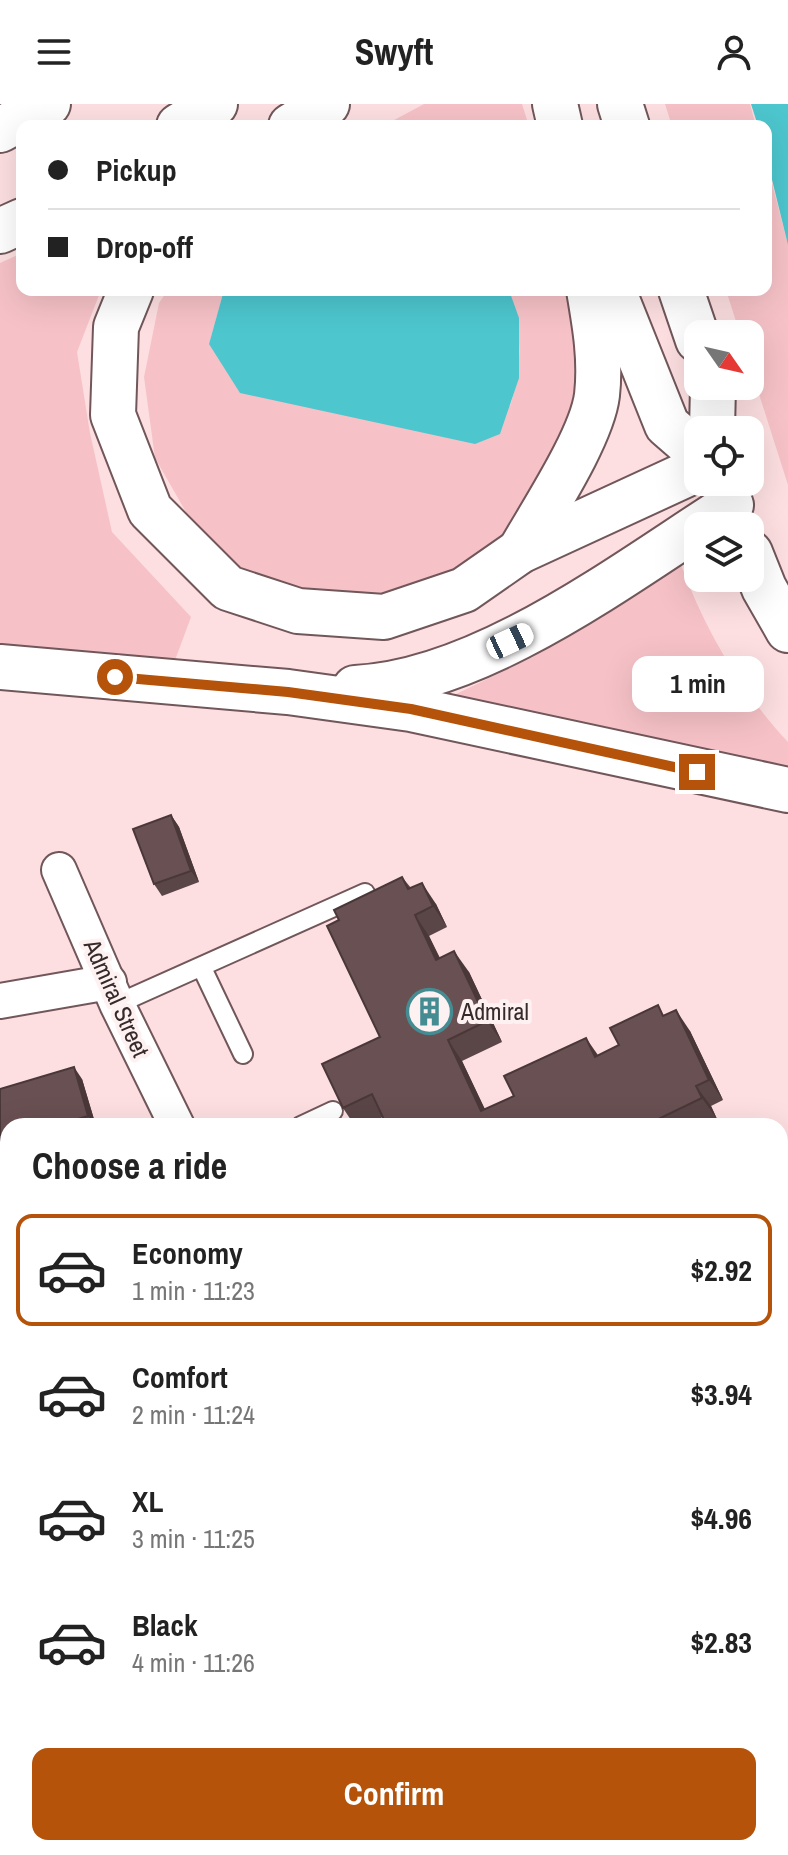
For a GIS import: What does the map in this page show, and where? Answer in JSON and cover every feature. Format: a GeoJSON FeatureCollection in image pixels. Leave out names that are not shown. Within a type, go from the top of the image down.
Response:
{"type":"FeatureCollection","features":[{"type":"Feature","properties":{"kind":"main road"},"geometry":{"type":"LineString","coordinates":[[18,120],[48,104]]}},
{"type":"Feature","properties":{"kind":"main road"},"geometry":{"type":"LineString","coordinates":[[189,120],[215,104]]}},
{"type":"Feature","properties":{"kind":"main road"},"geometry":{"type":"LineString","coordinates":[[301,120],[327,104]]}},
{"type":"Feature","properties":{"kind":"main road"},"geometry":{"type":"LineString","coordinates":[[129,296],[116,327],[113,415],[150,510],[228,588],[298,611],[384,617],[464,590],[520,551],[684,475]]}},
{"type":"Feature","properties":{"kind":"main road"},"geometry":{"type":"LineString","coordinates":[[520,551],[586,432],[597,398],[598,346],[590,296]]}},
{"type":"Feature","properties":{"kind":"main road"},"geometry":{"type":"LineString","coordinates":[[615,296],[667,425],[684,440]]}},
{"type":"Feature","properties":{"kind":"main road"},"geometry":{"type":"LineString","coordinates":[[683,296],[691,320]]}},
{"type":"Feature","properties":{"kind":"main road"},"geometry":{"type":"LineString","coordinates":[[288,692],[371,688],[455,666],[537,628],[731,504]]}},
{"type":"Feature","properties":{"kind":"main road"},"geometry":{"type":"LineString","coordinates":[[764,588],[788,630]]}},
{"type":"Feature","properties":{"kind":"main road"},"geometry":{"type":"LineString","coordinates":[[0,667],[288,692],[411,709],[788,790]]}},
{"type":"Feature","properties":{"kind":"street","name":"Admiral Street"},"geometry":{"type":"LineString","coordinates":[[59,870],[173,1118]]}},
{"type":"Feature","properties":{"kind":"street"},"geometry":{"type":"LineString","coordinates":[[0,1001],[113,993]]}},
{"type":"Feature","properties":{"kind":"lane"},"geometry":{"type":"LineString","coordinates":[[113,993],[202,968],[365,893]]}},
{"type":"Feature","properties":{"kind":"lane"},"geometry":{"type":"LineString","coordinates":[[202,968],[243,1054]]}},
{"type":"Feature","properties":{"kind":"lane"},"geometry":{"type":"LineString","coordinates":[[318,1118],[333,1111]]}},
{"type":"Feature","properties":{"kind":"shaded area"},"geometry":{"type":"Polygon","coordinates":[[[424,104],[522,104],[527,120],[394,120],[424,104]]]}},
{"type":"Feature","properties":{"kind":"shaded area"},"geometry":{"type":"Polygon","coordinates":[[[665,104],[750,104],[754,120],[670,120],[665,104]]]}},
{"type":"Feature","properties":{"kind":"shaded area"},"geometry":{"type":"Polygon","coordinates":[[[772,183],[788,245],[788,485],[761,400],[764,400],[764,320],[736,320],[728,296],[772,296],[772,183]]]}},
{"type":"Feature","properties":{"kind":"shaded area"},"geometry":{"type":"Polygon","coordinates":[[[16,256],[16,296],[99,296],[77,352],[90,433],[112,532],[191,617],[174,663],[0,648],[0,263],[16,256]]]}},
{"type":"Feature","properties":{"kind":"shaded area"},"geometry":{"type":"Polygon","coordinates":[[[164,296],[222,296],[209,344],[510,406],[519,362],[516,319],[510,296],[577,296],[577,472],[466,579],[366,606],[247,574],[194,526],[155,458],[144,377],[159,303],[164,296]]]}},
{"type":"Feature","properties":{"kind":"shaded area"},"geometry":{"type":"Polygon","coordinates":[[[680,562],[684,572],[684,592],[692,592],[712,635],[739,680],[788,742],[788,775],[452,696],[533,657],[680,562]]]}},
{"type":"Feature","properties":{"kind":"water"},"geometry":{"type":"Polygon","coordinates":[[[751,104],[788,104],[788,245],[772,180],[772,120],[756,120],[751,104]]]}},
{"type":"Feature","properties":{"kind":"water"},"geometry":{"type":"Polygon","coordinates":[[[222,296],[511,296],[519,318],[519,378],[500,434],[475,444],[240,393],[209,344],[222,296]]]}},
{"type":"Feature","properties":{"kind":"building"},"geometry":{"type":"Polygon","coordinates":[[[171,815],[191,871],[154,884],[133,829],[171,815]]]}},
{"type":"Feature","properties":{"kind":"building"},"geometry":{"type":"Polygon","coordinates":[[[402,877],[408,889],[422,883],[433,906],[415,915],[436,960],[454,951],[487,1021],[448,1040],[481,1111],[514,1096],[504,1076],[586,1038],[595,1057],[619,1045],[610,1028],[658,1005],[663,1016],[676,1010],[709,1080],[696,1086],[702,1098],[661,1118],[383,1118],[372,1094],[343,1108],[322,1064],[380,1037],[327,926],[339,920],[334,910],[402,877]]]}},
{"type":"Feature","properties":{"kind":"building"},"geometry":{"type":"Polygon","coordinates":[[[74,1067],[88,1116],[0,1118],[0,1089],[74,1067]]]}},
{"type":"Feature","properties":{"kind":"place","name":"Admiral"},"geometry":{"type":"Point","coordinates":[430,1011]}},
{"type":"Feature","properties":{"kind":"route"},"geometry":{"type":"LineString","coordinates":[[115,677],[288,692],[411,709],[697,772]]}}]}
